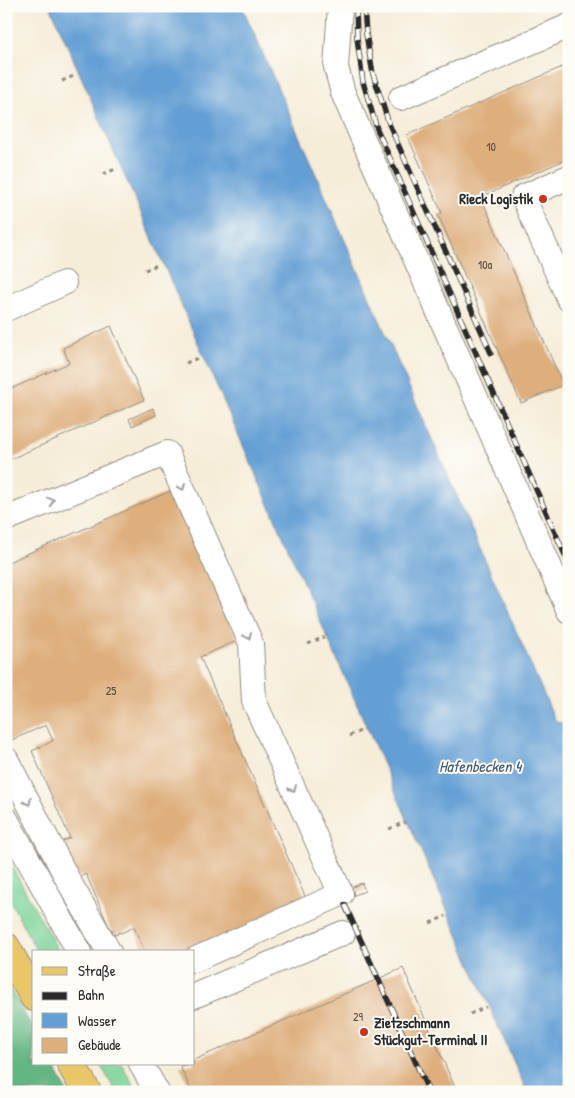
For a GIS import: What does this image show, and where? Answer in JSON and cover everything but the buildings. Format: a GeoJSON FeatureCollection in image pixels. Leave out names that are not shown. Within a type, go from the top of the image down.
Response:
{"type":"FeatureCollection","features":[{"type":"Feature","properties":{"kind":"main road"},"geometry":{"type":"LineString","coordinates":[[6,947],[32,993]]}},
{"type":"Feature","properties":{"kind":"main road"},"geometry":{"type":"LineString","coordinates":[[72,1066],[87,1092]]}},
{"type":"Feature","properties":{"kind":"street"},"geometry":{"type":"LineString","coordinates":[[340,6],[336,67],[343,93],[569,611]]}},
{"type":"Feature","properties":{"kind":"street"},"geometry":{"type":"LineString","coordinates":[[401,98],[569,26]]}},
{"type":"Feature","properties":{"kind":"street"},"geometry":{"type":"LineString","coordinates":[[569,177],[523,197],[569,299]]}},
{"type":"Feature","properties":{"kind":"street"},"geometry":{"type":"LineString","coordinates":[[6,309],[64,283]]}},
{"type":"Feature","properties":{"kind":"street"},"geometry":{"type":"LineString","coordinates":[[6,520],[167,453],[251,643],[254,701],[341,894],[195,960]]}},
{"type":"Feature","properties":{"kind":"street"},"geometry":{"type":"LineString","coordinates":[[6,759],[68,880],[108,950]]}},
{"type":"Feature","properties":{"kind":"street"},"geometry":{"type":"LineString","coordinates":[[6,819],[78,950]]}},
{"type":"Feature","properties":{"kind":"street"},"geometry":{"type":"LineString","coordinates":[[195,996],[343,933]]}},
{"type":"Feature","properties":{"kind":"street"},"geometry":{"type":"LineString","coordinates":[[146,1066],[157,1092]]}},
{"type":"Feature","properties":{"kind":"path"},"geometry":{"type":"LineString","coordinates":[[62,81],[76,74]]}},
{"type":"Feature","properties":{"kind":"path"},"geometry":{"type":"LineString","coordinates":[[103,174],[118,168]]}},
{"type":"Feature","properties":{"kind":"path"},"geometry":{"type":"LineString","coordinates":[[145,270],[159,264]]}},
{"type":"Feature","properties":{"kind":"path"},"geometry":{"type":"LineString","coordinates":[[186,363],[200,357]]}},
{"type":"Feature","properties":{"kind":"path"},"geometry":{"type":"LineString","coordinates":[[308,644],[324,637]]}},
{"type":"Feature","properties":{"kind":"path"},"geometry":{"type":"LineString","coordinates":[[349,736],[365,729]]}},
{"type":"Feature","properties":{"kind":"path"},"geometry":{"type":"LineString","coordinates":[[389,828],[405,822]]}},
{"type":"Feature","properties":{"kind":"path"},"geometry":{"type":"LineString","coordinates":[[430,923],[446,916]]}},
{"type":"Feature","properties":{"kind":"path"},"geometry":{"type":"LineString","coordinates":[[470,1014],[486,1007]]}},
{"type":"Feature","properties":{"kind":"green space"},"geometry":{"type":"Polygon","coordinates":[[[6,856],[58,950],[36,950],[6,893],[6,856]]]}},
{"type":"Feature","properties":{"kind":"green space"},"geometry":{"type":"Polygon","coordinates":[[[6,981],[32,1026],[32,1066],[54,1066],[67,1092],[6,1092],[6,981]]]}},
{"type":"Feature","properties":{"kind":"green space"},"geometry":{"type":"Polygon","coordinates":[[[101,1066],[123,1066],[137,1092],[116,1092],[101,1066]]]}},
{"type":"Feature","properties":{"kind":"water","name":"Hafenbecken 4"},"geometry":{"type":"Polygon","coordinates":[[[50,6],[242,6],[556,722],[569,724],[569,1092],[527,1092],[50,6]]]}},
{"type":"Feature","properties":{"kind":"railway"},"geometry":{"type":"LineString","coordinates":[[356,6],[357,38],[363,82],[377,129],[569,564]]}},
{"type":"Feature","properties":{"kind":"railway"},"geometry":{"type":"LineString","coordinates":[[364,6],[366,34],[373,74],[389,124],[491,353]]}},
{"type":"Feature","properties":{"kind":"railway"},"geometry":{"type":"LineString","coordinates":[[345,905],[429,1092]]}},
{"type":"Feature","properties":{"kind":"place","name":"Rieck Logistik"},"geometry":{"type":"Point","coordinates":[543,199]}},
{"type":"Feature","properties":{"kind":"place","name":"Zietzschmann Stückgut-Terminal II"},"geometry":{"type":"Point","coordinates":[364,1032]}}]}
